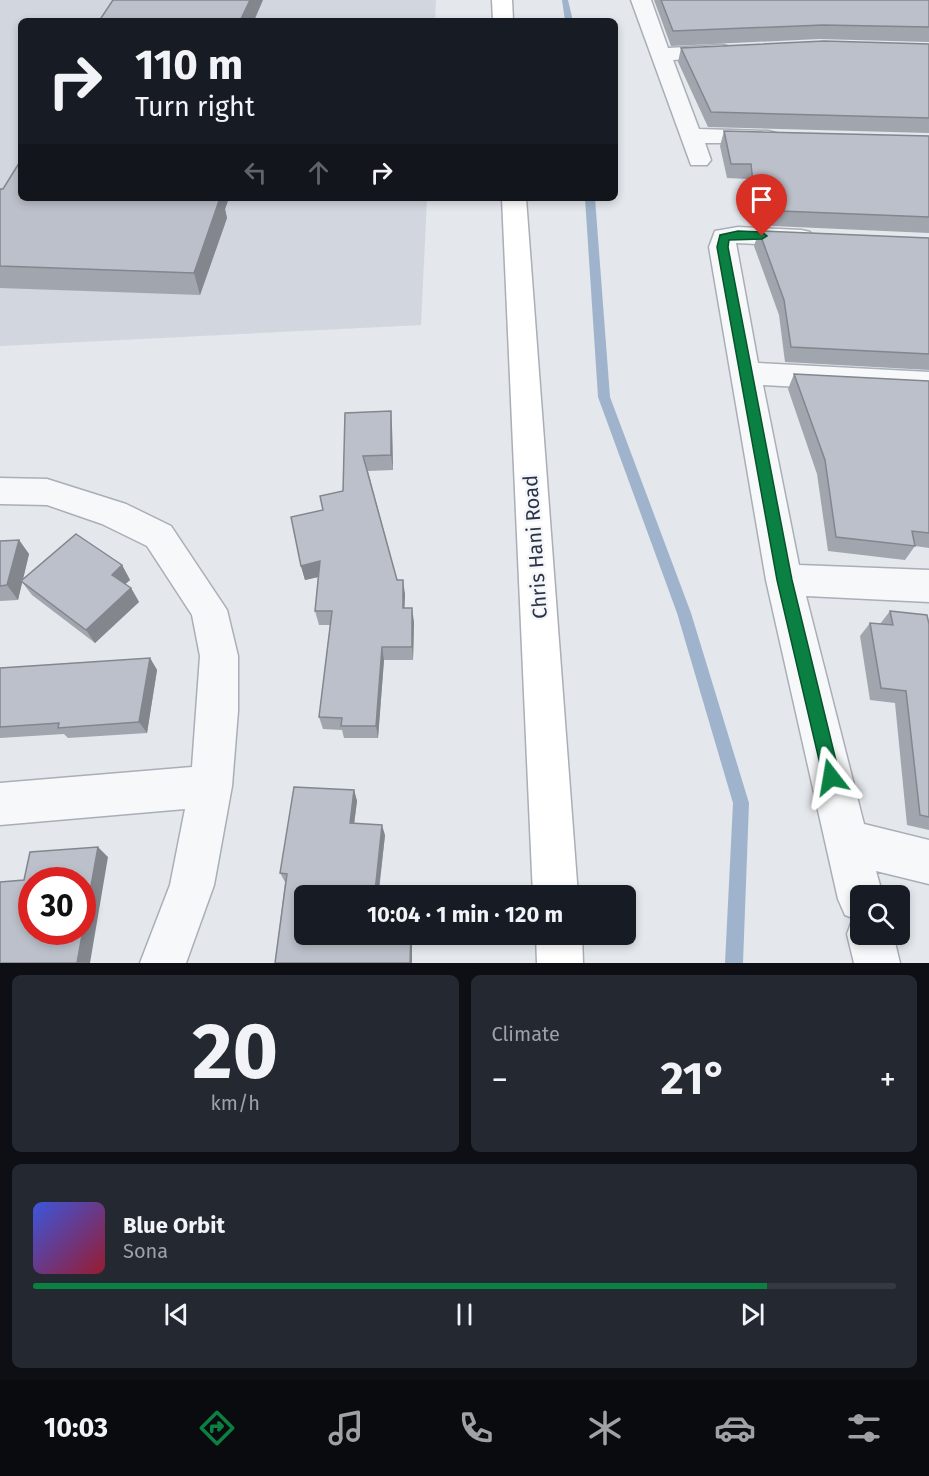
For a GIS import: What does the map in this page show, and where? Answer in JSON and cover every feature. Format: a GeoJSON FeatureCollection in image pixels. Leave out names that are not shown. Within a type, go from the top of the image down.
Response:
{"type":"FeatureCollection","features":[{"type":"Feature","properties":{"kind":"main road"},"geometry":{"type":"LineString","coordinates":[[502,0],[503,18]]}},
{"type":"Feature","properties":{"kind":"main road","name":"Chris Hani Road"},"geometry":{"type":"LineString","coordinates":[[514,201],[555,885]]}},
{"type":"Feature","properties":{"kind":"main road"},"geometry":{"type":"LineString","coordinates":[[559,945],[560,963]]}},
{"type":"Feature","properties":{"kind":"street"},"geometry":{"type":"LineString","coordinates":[[641,0],[699,160]]}},
{"type":"Feature","properties":{"kind":"street"},"geometry":{"type":"LineString","coordinates":[[662,54],[742,50]]}},
{"type":"Feature","properties":{"kind":"street"},"geometry":{"type":"LineString","coordinates":[[691,136],[786,138]]}},
{"type":"Feature","properties":{"kind":"street"},"geometry":{"type":"LineString","coordinates":[[822,238],[738,235],[724,237],[722,247],[784,580],[858,885]]}},
{"type":"Feature","properties":{"kind":"street"},"geometry":{"type":"LineString","coordinates":[[744,373],[929,383]]}},
{"type":"Feature","properties":{"kind":"street"},"geometry":{"type":"LineString","coordinates":[[0,491],[47,492],[114,514],[159,536],[187,573],[209,610],[219,656],[218,711],[211,786],[192,885],[164,963]]}},
{"type":"Feature","properties":{"kind":"street"},"geometry":{"type":"LineString","coordinates":[[784,580],[929,586]]}},
{"type":"Feature","properties":{"kind":"street"},"geometry":{"type":"LineString","coordinates":[[0,804],[211,786]]}},
{"type":"Feature","properties":{"kind":"street"},"geometry":{"type":"LineString","coordinates":[[847,842],[929,862]]}},
{"type":"Feature","properties":{"kind":"street"},"geometry":{"type":"LineString","coordinates":[[873,945],[877,963]]}},
{"type":"Feature","properties":{"kind":"shaded area"},"geometry":{"type":"Polygon","coordinates":[[[0,0],[436,0],[435,18],[18,18],[18,201],[427,201],[421,325],[0,346],[0,0]]]}},
{"type":"Feature","properties":{"kind":"building"},"geometry":{"type":"Polygon","coordinates":[[[113,0],[250,0],[241,18],[101,18],[113,0]]]}},
{"type":"Feature","properties":{"kind":"building"},"geometry":{"type":"Polygon","coordinates":[[[661,0],[929,0],[929,27],[823,25],[673,31],[661,0]]]}},
{"type":"Feature","properties":{"kind":"building"},"geometry":{"type":"Polygon","coordinates":[[[824,41],[929,44],[929,118],[711,112],[681,48],[824,41]]]}},
{"type":"Feature","properties":{"kind":"building"},"geometry":{"type":"Polygon","coordinates":[[[724,131],[929,136],[929,217],[756,210],[751,164],[731,164],[724,131]]]}},
{"type":"Feature","properties":{"kind":"building"},"geometry":{"type":"Polygon","coordinates":[[[18,165],[18,201],[219,201],[194,273],[0,266],[0,189],[3,189],[18,165]]]}},
{"type":"Feature","properties":{"kind":"building"},"geometry":{"type":"Polygon","coordinates":[[[759,231],[929,238],[929,354],[791,347],[784,300],[759,231]]]}},
{"type":"Feature","properties":{"kind":"building"},"geometry":{"type":"Polygon","coordinates":[[[794,374],[929,381],[929,533],[912,531],[915,546],[836,537],[825,460],[794,374]]]}},
{"type":"Feature","properties":{"kind":"building"},"geometry":{"type":"Polygon","coordinates":[[[391,411],[391,455],[363,456],[397,580],[403,580],[403,608],[412,608],[412,647],[382,647],[376,726],[341,726],[342,718],[319,717],[332,611],[315,611],[320,561],[301,566],[291,517],[323,510],[320,496],[343,491],[345,413],[391,411]]]}},
{"type":"Feature","properties":{"kind":"building"},"geometry":{"type":"Polygon","coordinates":[[[76,534],[122,565],[112,575],[131,588],[86,630],[21,581],[76,534]]]}},
{"type":"Feature","properties":{"kind":"building"},"geometry":{"type":"Polygon","coordinates":[[[19,540],[7,585],[0,586],[0,541],[19,540]]]}},
{"type":"Feature","properties":{"kind":"building"},"geometry":{"type":"Polygon","coordinates":[[[890,611],[927,615],[929,624],[929,817],[920,815],[906,691],[881,688],[870,623],[893,625],[890,611]]]}},
{"type":"Feature","properties":{"kind":"building"},"geometry":{"type":"Polygon","coordinates":[[[150,658],[139,722],[58,728],[59,723],[0,727],[0,668],[150,658]]]}},
{"type":"Feature","properties":{"kind":"building"},"geometry":{"type":"Polygon","coordinates":[[[294,787],[354,790],[350,823],[382,825],[376,885],[294,885],[294,945],[411,945],[410,963],[275,963],[287,874],[280,873],[294,787]]]}},
{"type":"Feature","properties":{"kind":"building"},"geometry":{"type":"Polygon","coordinates":[[[98,847],[94,867],[27,867],[30,852],[98,847]]]}},
{"type":"Feature","properties":{"kind":"building"},"geometry":{"type":"Polygon","coordinates":[[[18,880],[18,945],[80,945],[77,963],[0,963],[0,882],[18,880]]]}},
{"type":"Feature","properties":{"kind":"waterway"},"geometry":{"type":"LineString","coordinates":[[565,0],[568,18]]}},
{"type":"Feature","properties":{"kind":"waterway"},"geometry":{"type":"LineString","coordinates":[[590,201],[604,397],[684,613],[741,803],[734,963]]}},
{"type":"Feature","properties":{"kind":"route"},"geometry":{"type":"LineString","coordinates":[[762,236],[724,237],[722,247],[784,580],[831,777]]}}]}
